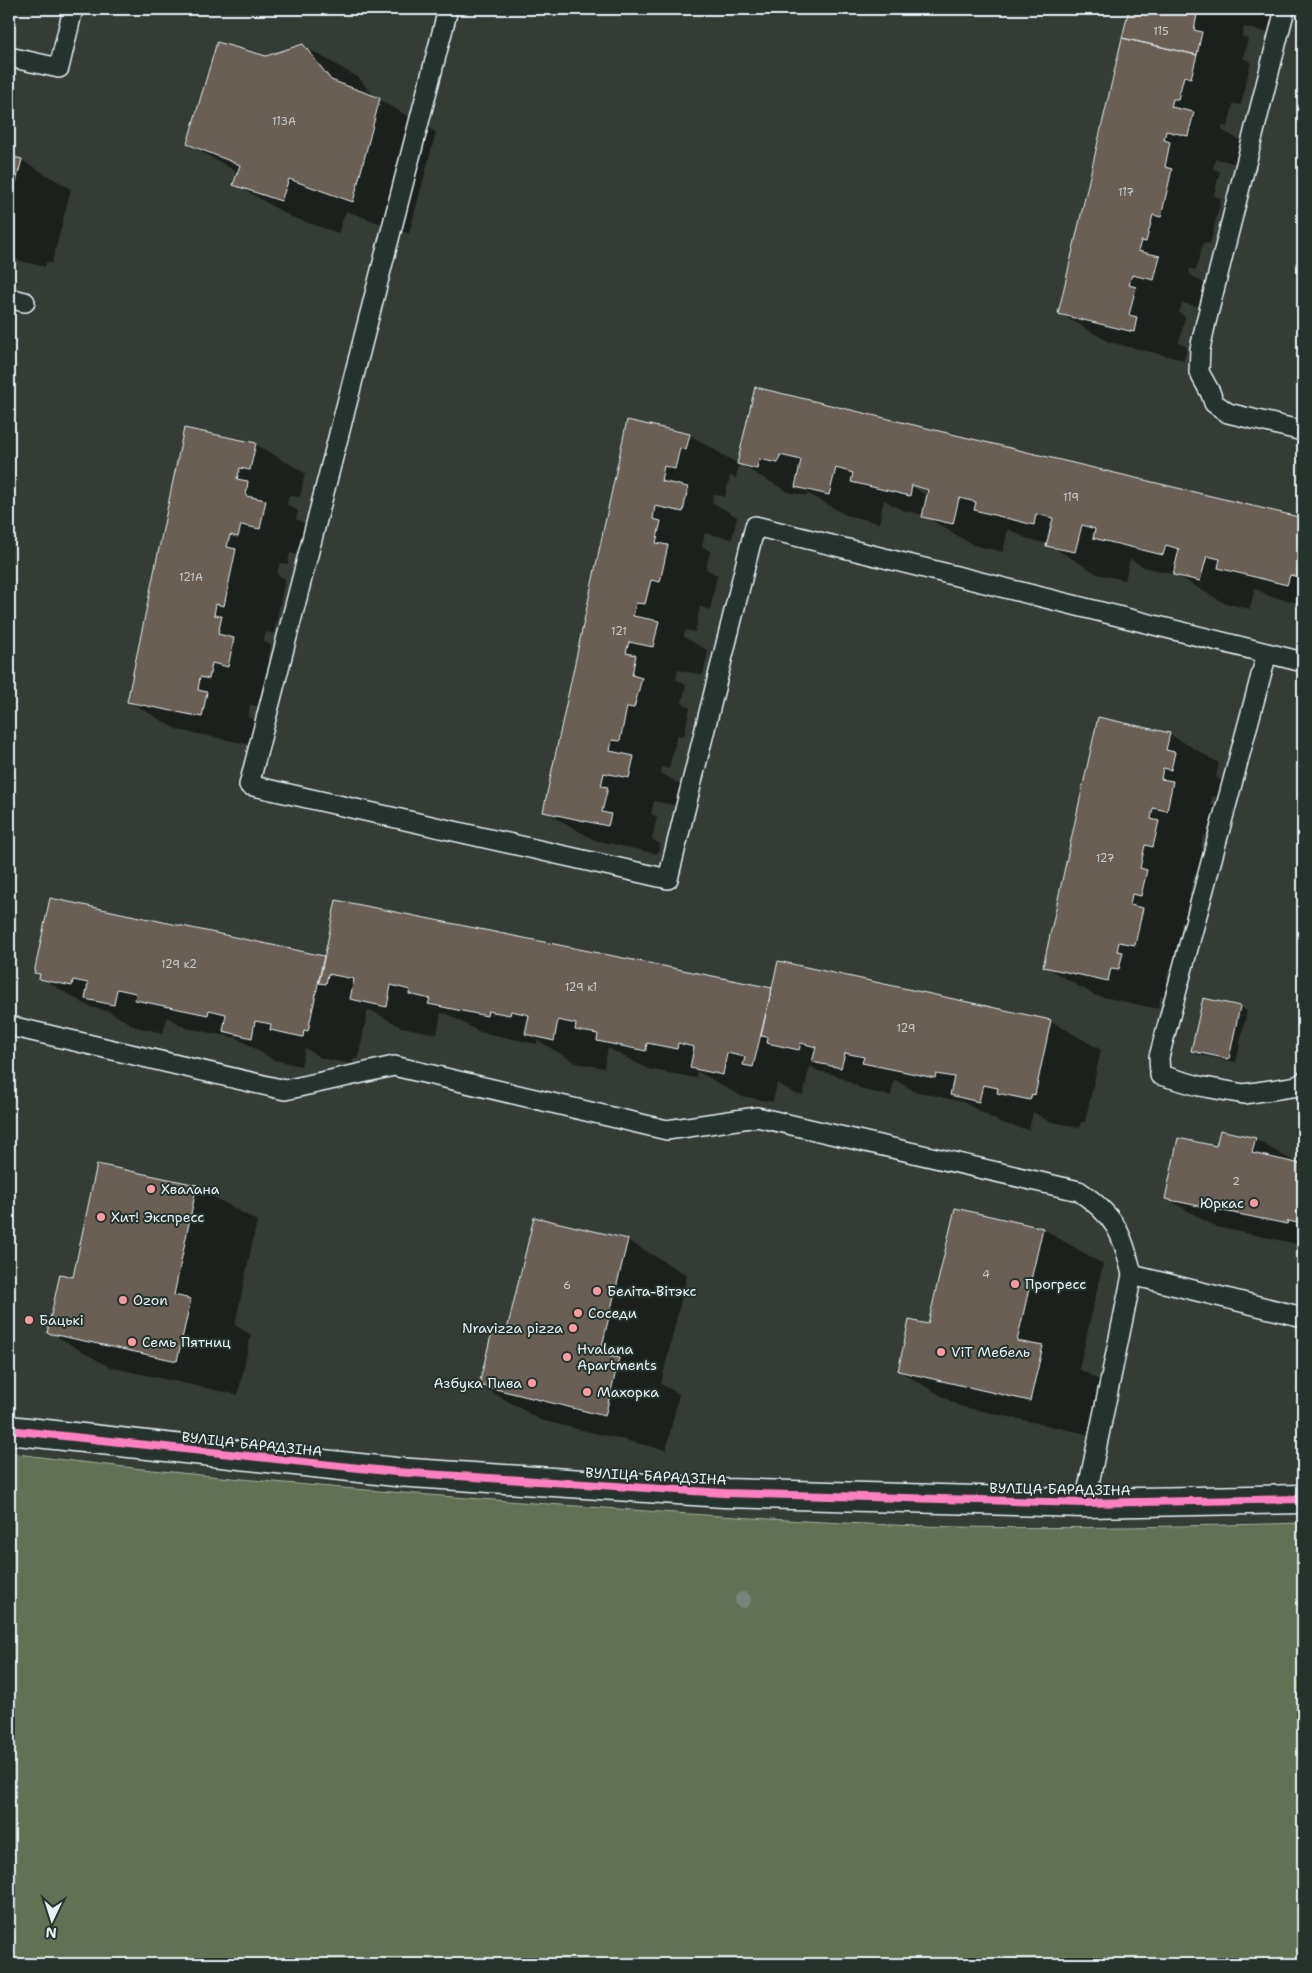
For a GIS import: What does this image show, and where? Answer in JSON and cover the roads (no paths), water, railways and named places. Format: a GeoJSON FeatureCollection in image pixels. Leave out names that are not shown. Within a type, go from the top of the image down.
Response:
{"type":"FeatureCollection","features":[{"type":"Feature","properties":{"kind":"street","name":"ВУЛІЦА БАРАДЗІНА"},"geometry":{"type":"LineString","coordinates":[[9,1430],[396,1472],[724,1493],[1085,1503],[1303,1498]]}},
{"type":"Feature","properties":{"kind":"lane"},"geometry":{"type":"LineString","coordinates":[[9,57],[59,68],[73,9]]}},
{"type":"Feature","properties":{"kind":"lane"},"geometry":{"type":"LineString","coordinates":[[448,9],[249,784],[668,879],[755,526],[1303,662]]}},
{"type":"Feature","properties":{"kind":"lane"},"geometry":{"type":"LineString","coordinates":[[1285,9],[1204,331],[1200,349],[1199,372],[1214,403],[1228,413],[1303,431]]}},
{"type":"Feature","properties":{"kind":"lane"},"geometry":{"type":"LineString","coordinates":[[1267,653],[1159,1057],[1160,1075],[1199,1086],[1244,1094],[1298,1086],[1303,1082]]}},
{"type":"Feature","properties":{"kind":"lane"},"geometry":{"type":"LineString","coordinates":[[10,1026],[285,1090],[394,1066],[667,1130],[757,1117],[1079,1192],[1098,1204],[1115,1224],[1124,1240],[1132,1275],[1085,1503]]}},
{"type":"Feature","properties":{"kind":"lane"},"geometry":{"type":"LineString","coordinates":[[1132,1275],[1303,1317]]}},
{"type":"Feature","properties":{"kind":"place","name":"Хвалана"},"geometry":{"type":"Point","coordinates":[151,1189]}},
{"type":"Feature","properties":{"kind":"place","name":"Юркас"},"geometry":{"type":"Point","coordinates":[1254,1203]}},
{"type":"Feature","properties":{"kind":"place","name":"Хит! Экспресс"},"geometry":{"type":"Point","coordinates":[101,1217]}},
{"type":"Feature","properties":{"kind":"place","name":"Прогресс"},"geometry":{"type":"Point","coordinates":[1015,1284]}},
{"type":"Feature","properties":{"kind":"place","name":"Беліта-Вітэкс"},"geometry":{"type":"Point","coordinates":[597,1291]}},
{"type":"Feature","properties":{"kind":"place","name":"Ozon"},"geometry":{"type":"Point","coordinates":[123,1300]}},
{"type":"Feature","properties":{"kind":"place","name":"Соседи"},"geometry":{"type":"Point","coordinates":[578,1313]}},
{"type":"Feature","properties":{"kind":"place","name":"Бацькі"},"geometry":{"type":"Point","coordinates":[29,1320]}},
{"type":"Feature","properties":{"kind":"place","name":"Nravizza pizza"},"geometry":{"type":"Point","coordinates":[573,1328]}},
{"type":"Feature","properties":{"kind":"place","name":"Семь Пятниц"},"geometry":{"type":"Point","coordinates":[132,1342]}},
{"type":"Feature","properties":{"kind":"place","name":"ViT Мебель"},"geometry":{"type":"Point","coordinates":[941,1352]}},
{"type":"Feature","properties":{"kind":"place","name":"Hvalana Apartments"},"geometry":{"type":"Point","coordinates":[567,1357]}},
{"type":"Feature","properties":{"kind":"place","name":"Азбука Пива"},"geometry":{"type":"Point","coordinates":[532,1383]}},
{"type":"Feature","properties":{"kind":"place","name":"Махорка"},"geometry":{"type":"Point","coordinates":[587,1392]}}]}
